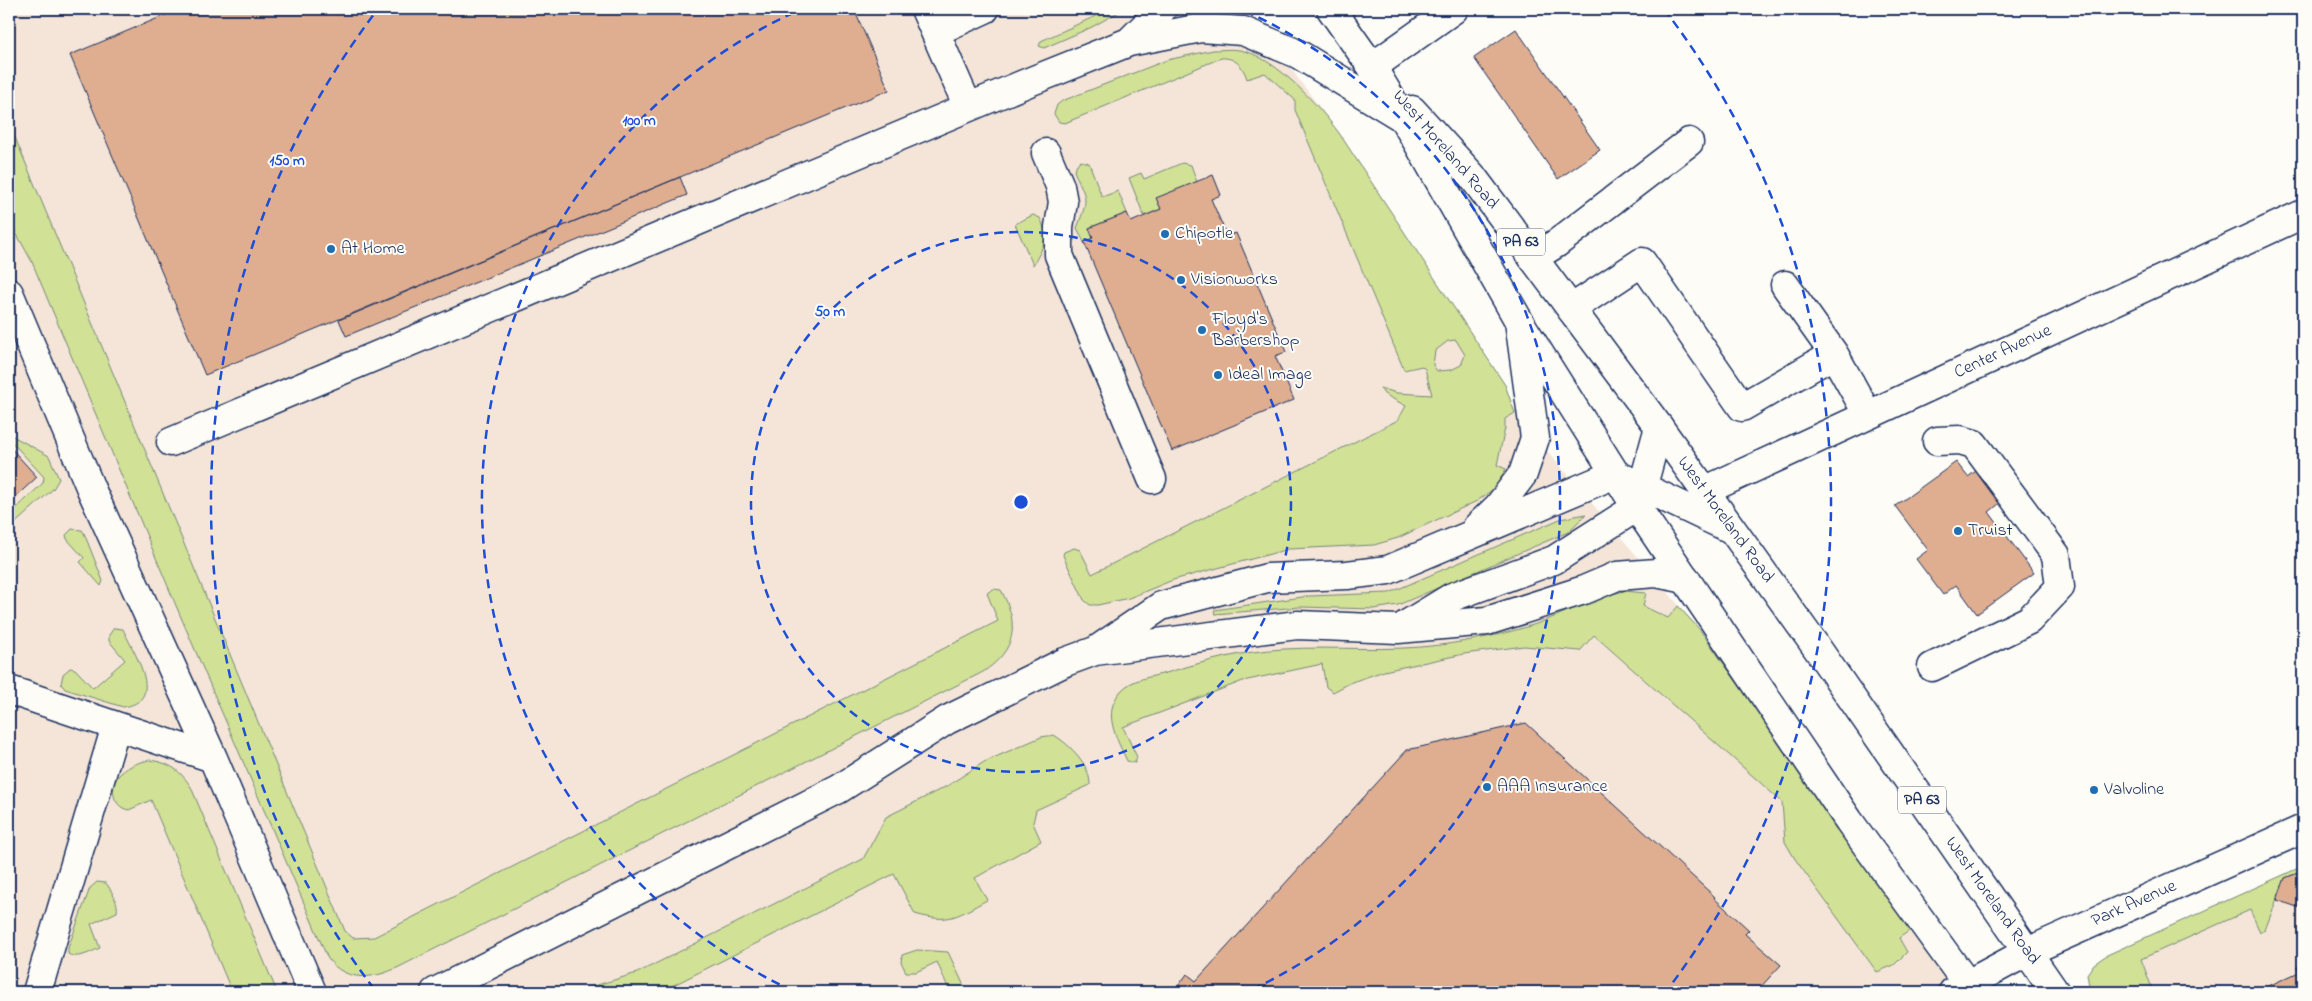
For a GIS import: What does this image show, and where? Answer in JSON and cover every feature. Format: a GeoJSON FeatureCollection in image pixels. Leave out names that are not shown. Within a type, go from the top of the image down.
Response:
{"type":"FeatureCollection","features":[{"type":"Feature","properties":{"kind":"main road"},"geometry":{"type":"LineString","coordinates":[[968,108],[930,20],[985,9]]}},
{"type":"Feature","properties":{"kind":"main road"},"geometry":{"type":"LineString","coordinates":[[1129,42],[1162,9]]}},
{"type":"Feature","properties":{"kind":"main road","name":"West Moreland Road"},"geometry":{"type":"LineString","coordinates":[[1331,9],[1372,67],[1519,321],[1615,474],[1640,497],[1686,579],[1964,989]]}},
{"type":"Feature","properties":{"kind":"main road"},"geometry":{"type":"LineString","coordinates":[[1372,67],[1454,9]]}},
{"type":"Feature","properties":{"kind":"main road"},"geometry":{"type":"LineString","coordinates":[[172,442],[1129,42],[1201,28],[1243,31],[1298,54],[1403,118]]}},
{"type":"Feature","properties":{"kind":"main road","name":"West Moreland Road"},"geometry":{"type":"LineString","coordinates":[[1372,67],[1472,176],[1659,427],[1730,530],[1817,648],[2055,992]]}},
{"type":"Feature","properties":{"kind":"main road"},"geometry":{"type":"LineString","coordinates":[[1533,258],[1557,243],[1689,142]]}},
{"type":"Feature","properties":{"kind":"main road"},"geometry":{"type":"LineString","coordinates":[[1046,153],[1060,186],[1063,202],[1058,227],[1059,255],[1152,479]]}},
{"type":"Feature","properties":{"kind":"main road","name":"Center Avenue"},"geometry":{"type":"LineString","coordinates":[[1704,491],[2303,214]]}},
{"type":"Feature","properties":{"kind":"main road"},"geometry":{"type":"LineString","coordinates":[[1571,309],[1642,262],[1742,408],[1834,354]]}},
{"type":"Feature","properties":{"kind":"main road"},"geometry":{"type":"LineString","coordinates":[[1785,285],[1834,354],[1868,415]]}},
{"type":"Feature","properties":{"kind":"main road"},"geometry":{"type":"LineString","coordinates":[[9,293],[95,498],[213,758],[312,992]]}},
{"type":"Feature","properties":{"kind":"main road"},"geometry":{"type":"LineString","coordinates":[[1469,535],[1498,507],[1523,474],[1535,438],[1519,321]]}},
{"type":"Feature","properties":{"kind":"main road"},"geometry":{"type":"LineString","coordinates":[[1398,629],[1452,597],[1554,560],[1640,497],[1659,427]]}},
{"type":"Feature","properties":{"kind":"main road"},"geometry":{"type":"LineString","coordinates":[[1932,667],[2029,620],[2060,587],[2056,556],[1974,444],[1960,440],[1936,441]]}},
{"type":"Feature","properties":{"kind":"main road"},"geometry":{"type":"LineString","coordinates":[[1095,651],[1161,606],[1266,578],[1347,575],[1388,570],[1615,474]]}},
{"type":"Feature","properties":{"kind":"main road"},"geometry":{"type":"LineString","coordinates":[[1640,497],[1730,530]]}},
{"type":"Feature","properties":{"kind":"main road"},"geometry":{"type":"LineString","coordinates":[[435,992],[839,789],[947,720],[1065,662],[1095,651],[1296,625],[1398,629],[1487,621],[1584,590],[1617,576],[1656,573],[1686,579]]}},
{"type":"Feature","properties":{"kind":"main road"},"geometry":{"type":"LineString","coordinates":[[9,690],[213,758]]}},
{"type":"Feature","properties":{"kind":"main road"},"geometry":{"type":"LineString","coordinates":[[36,992],[116,726]]}},
{"type":"Feature","properties":{"kind":"main road","name":"Park Avenue"},"geometry":{"type":"LineString","coordinates":[[1964,989],[2027,952],[2303,829]]}},
{"type":"Feature","properties":{"kind":"shaded area"},"geometry":{"type":"Polygon","coordinates":[[[9,9],[1246,9],[1339,133],[1505,385],[1515,413],[1700,630],[1957,992],[9,992],[9,9]]]}},
{"type":"Feature","properties":{"kind":"shaded area"},"geometry":{"type":"Polygon","coordinates":[[[2303,866],[2303,992],[2093,992],[2089,986],[2087,974],[2094,964],[2107,955],[2303,866]]]}},
{"type":"Feature","properties":{"kind":"green space"},"geometry":{"type":"Polygon","coordinates":[[[1111,9],[1124,9],[1092,27],[1044,48],[1039,46],[1041,41],[1111,9]]]}},
{"type":"Feature","properties":{"kind":"green space"},"geometry":{"type":"Polygon","coordinates":[[[1232,49],[1244,51],[1270,63],[1309,97],[1339,133],[1505,385],[1515,413],[1505,419],[1505,428],[1497,465],[1506,469],[1495,488],[1477,501],[1398,538],[1374,545],[1289,549],[1173,580],[1129,598],[1090,605],[1084,600],[1065,560],[1064,552],[1074,548],[1080,550],[1092,574],[1398,420],[1406,406],[1384,394],[1380,388],[1397,393],[1432,395],[1425,369],[1422,366],[1404,370],[1295,110],[1295,100],[1265,73],[1247,79],[1238,63],[1230,59],[1221,58],[1065,123],[1059,122],[1054,114],[1057,105],[1062,101],[1167,60],[1213,50],[1232,49]],[[1456,340],[1448,341],[1435,351],[1433,365],[1437,371],[1451,370],[1461,365],[1465,355],[1456,340]]]}},
{"type":"Feature","properties":{"kind":"green space"},"geometry":{"type":"Polygon","coordinates":[[[9,123],[345,931],[353,938],[374,937],[998,621],[987,593],[993,589],[1001,590],[1011,614],[1012,626],[1008,646],[994,664],[983,672],[399,967],[371,976],[352,975],[344,972],[335,967],[328,959],[177,608],[32,262],[9,220],[9,123]]]}},
{"type":"Feature","properties":{"kind":"green space"},"geometry":{"type":"Polygon","coordinates":[[[1081,161],[1089,163],[1102,197],[1118,191],[1127,213],[1089,228],[1093,238],[1084,242],[1077,228],[1085,199],[1074,171],[1077,164],[1081,161]]]}},
{"type":"Feature","properties":{"kind":"green space"},"geometry":{"type":"Polygon","coordinates":[[[1182,163],[1191,165],[1197,182],[1157,199],[1161,209],[1144,216],[1129,178],[1141,173],[1144,179],[1182,163]]]}},
{"type":"Feature","properties":{"kind":"green space"},"geometry":{"type":"Polygon","coordinates":[[[1033,215],[1040,218],[1045,231],[1045,237],[1042,248],[1033,265],[1015,224],[1033,215]]]}},
{"type":"Feature","properties":{"kind":"green space"},"geometry":{"type":"Polygon","coordinates":[[[9,434],[49,456],[59,479],[53,489],[9,529],[9,515],[43,483],[44,477],[9,439],[9,434]]]}},
{"type":"Feature","properties":{"kind":"green space"},"geometry":{"type":"Polygon","coordinates":[[[1586,514],[1568,532],[1398,605],[1374,609],[1300,607],[1215,614],[1214,610],[1309,596],[1389,593],[1560,519],[1586,514]]]}},
{"type":"Feature","properties":{"kind":"green space"},"geometry":{"type":"Polygon","coordinates":[[[72,529],[82,530],[84,533],[103,581],[101,586],[80,562],[84,558],[67,539],[66,535],[72,529]]]}},
{"type":"Feature","properties":{"kind":"green space"},"geometry":{"type":"Polygon","coordinates":[[[1624,591],[1646,593],[1643,606],[1668,618],[1678,606],[1700,630],[1912,929],[1899,938],[1907,952],[1894,965],[1877,972],[1795,859],[1785,842],[1782,802],[1594,635],[1580,651],[1524,646],[1464,654],[1384,671],[1352,682],[1333,692],[1326,687],[1322,664],[1243,681],[1123,727],[1137,757],[1135,763],[1127,761],[1115,735],[1111,717],[1112,708],[1115,699],[1125,687],[1142,679],[1195,664],[1239,654],[1269,650],[1401,648],[1464,641],[1536,624],[1590,602],[1624,591]]]}},
{"type":"Feature","properties":{"kind":"green space"},"geometry":{"type":"Polygon","coordinates":[[[114,628],[123,629],[144,675],[145,686],[143,696],[136,703],[123,707],[65,689],[61,684],[63,674],[70,668],[75,669],[93,688],[125,660],[109,641],[109,635],[114,628]]]}},
{"type":"Feature","properties":{"kind":"green space"},"geometry":{"type":"Polygon","coordinates":[[[1054,735],[1078,756],[1087,770],[1090,785],[1036,810],[1033,823],[1041,841],[975,878],[987,900],[953,917],[937,918],[915,914],[894,874],[660,992],[574,992],[637,973],[863,859],[886,817],[947,786],[984,762],[1041,737],[1054,735]]]}},
{"type":"Feature","properties":{"kind":"green space"},"geometry":{"type":"Polygon","coordinates":[[[150,760],[174,768],[191,787],[277,992],[232,992],[151,800],[129,810],[123,808],[115,800],[115,783],[121,773],[135,764],[150,760]]]}},
{"type":"Feature","properties":{"kind":"green space"},"geometry":{"type":"Polygon","coordinates":[[[2303,866],[2303,871],[2285,878],[2265,930],[2260,932],[2250,910],[2141,959],[2152,988],[2133,992],[2093,992],[2089,986],[2087,974],[2094,964],[2107,955],[2303,866]]]}},
{"type":"Feature","properties":{"kind":"green space"},"geometry":{"type":"Polygon","coordinates":[[[97,882],[106,883],[108,886],[116,901],[117,912],[91,924],[100,948],[84,955],[72,956],[68,954],[68,948],[90,888],[97,882]]]}},
{"type":"Feature","properties":{"kind":"green space"},"geometry":{"type":"Polygon","coordinates":[[[917,950],[948,952],[967,992],[950,992],[937,962],[916,972],[906,972],[901,962],[902,955],[917,950]]]}},
{"type":"Feature","properties":{"kind":"building","name":"At Home"},"geometry":{"type":"Polygon","coordinates":[[[180,9],[854,9],[889,90],[205,375],[70,55],[180,9]]]}},
{"type":"Feature","properties":{"kind":"building"},"geometry":{"type":"Polygon","coordinates":[[[1516,29],[1600,150],[1558,179],[1474,58],[1516,29]]]}},
{"type":"Feature","properties":{"kind":"building"},"geometry":{"type":"Polygon","coordinates":[[[1213,175],[1221,195],[1211,199],[1227,236],[1236,233],[1286,352],[1275,356],[1294,400],[1172,451],[1084,242],[1093,238],[1089,228],[1127,213],[1131,222],[1161,209],[1156,198],[1213,175]]]}},
{"type":"Feature","properties":{"kind":"building"},"geometry":{"type":"Polygon","coordinates":[[[680,177],[687,195],[346,336],[339,320],[680,177]]]}},
{"type":"Feature","properties":{"kind":"building"},"geometry":{"type":"Polygon","coordinates":[[[9,446],[37,477],[9,503],[9,446]]]}},
{"type":"Feature","properties":{"kind":"building","name":"Truist"},"geometry":{"type":"Polygon","coordinates":[[[1956,462],[1968,477],[1980,468],[2004,500],[1989,512],[2034,573],[1977,614],[1956,585],[1943,595],[1916,559],[1928,550],[1895,506],[1956,462]]]}},
{"type":"Feature","properties":{"kind":"building"},"geometry":{"type":"Polygon","coordinates":[[[1526,723],[1715,897],[1749,930],[1745,934],[1781,965],[1756,992],[1180,992],[1176,989],[1187,974],[1196,981],[1407,750],[1526,723]]]}},
{"type":"Feature","properties":{"kind":"building"},"geometry":{"type":"Polygon","coordinates":[[[2303,871],[2303,907],[2300,908],[2277,900],[2285,878],[2303,871]]]}},
{"type":"Feature","properties":{"kind":"building"},"geometry":{"type":"Polygon","coordinates":[[[2303,965],[2303,992],[2255,992],[2299,972],[2297,967],[2303,965]]]}},
{"type":"Feature","properties":{"kind":"place","name":"Chipotle"},"geometry":{"type":"Point","coordinates":[1165,234]}},
{"type":"Feature","properties":{"kind":"place","name":"At Home"},"geometry":{"type":"Point","coordinates":[331,249]}},
{"type":"Feature","properties":{"kind":"place","name":"Visionworks"},"geometry":{"type":"Point","coordinates":[1181,280]}},
{"type":"Feature","properties":{"kind":"place","name":"Floyd's Barbershop"},"geometry":{"type":"Point","coordinates":[1202,330]}},
{"type":"Feature","properties":{"kind":"place","name":"Ideal Image"},"geometry":{"type":"Point","coordinates":[1218,375]}},
{"type":"Feature","properties":{"kind":"place","name":"Truist"},"geometry":{"type":"Point","coordinates":[1958,531]}},
{"type":"Feature","properties":{"kind":"place","name":"AAA Insurance"},"geometry":{"type":"Point","coordinates":[1487,787]}},
{"type":"Feature","properties":{"kind":"place","name":"Valvoline"},"geometry":{"type":"Point","coordinates":[2094,790]}}]}
